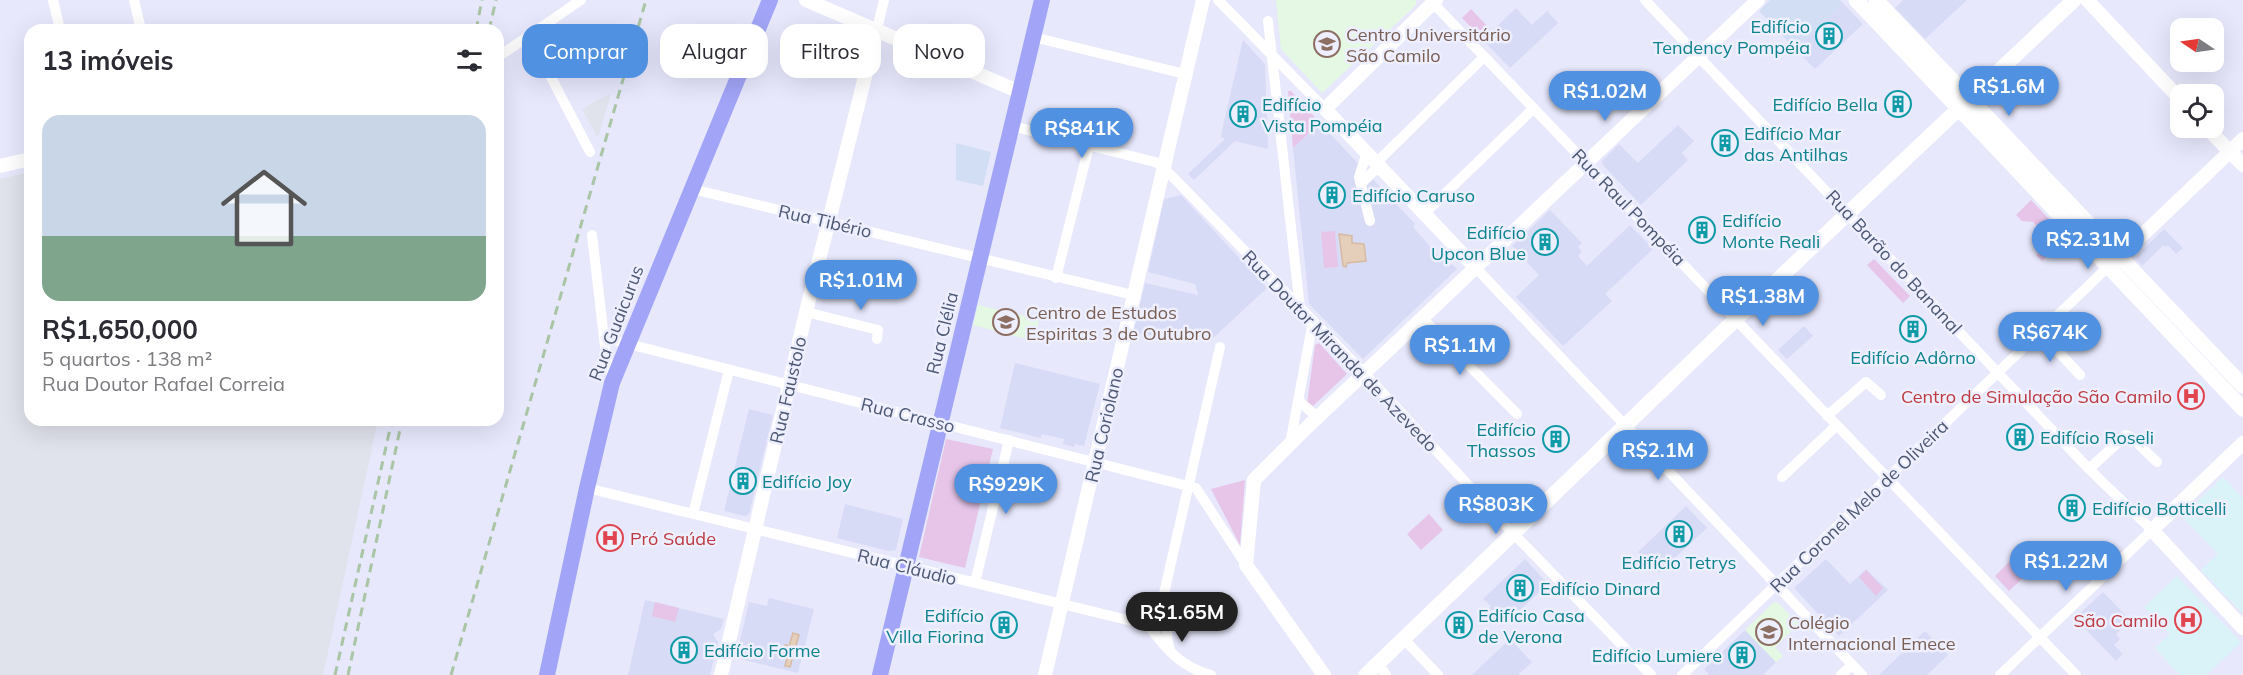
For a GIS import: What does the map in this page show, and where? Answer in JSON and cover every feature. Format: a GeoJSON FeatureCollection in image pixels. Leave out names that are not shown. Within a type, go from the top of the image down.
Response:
{"type":"FeatureCollection","features":[{"type":"Feature","properties":{"kind":"main road","name":"Rua Guaicurus"},"geometry":{"type":"LineString","coordinates":[[548,675],[587,488],[612,383],[770,0]]}},
{"type":"Feature","properties":{"kind":"main road","name":"Rua Clélia"},"geometry":{"type":"LineString","coordinates":[[880,675],[1042,0]]}},
{"type":"Feature","properties":{"kind":"main road"},"geometry":{"type":"LineString","coordinates":[[1856,0],[1963,104],[2114,262],[2243,386]]}},
{"type":"Feature","properties":{"kind":"main road"},"geometry":{"type":"LineString","coordinates":[[1876,0],[1963,104]]}},
{"type":"Feature","properties":{"kind":"main road"},"geometry":{"type":"LineString","coordinates":[[1366,675],[1382,668],[1403,638],[2074,0]]}},
{"type":"Feature","properties":{"kind":"main road"},"geometry":{"type":"LineString","coordinates":[[2114,262],[2243,409]]}},
{"type":"Feature","properties":{"kind":"street"},"geometry":{"type":"LineString","coordinates":[[53,0],[59,24]]}},
{"type":"Feature","properties":{"kind":"street"},"geometry":{"type":"LineString","coordinates":[[134,0],[140,24]]}},
{"type":"Feature","properties":{"kind":"street"},"geometry":{"type":"LineString","coordinates":[[545,24],[581,0]]}},
{"type":"Feature","properties":{"kind":"street"},"geometry":{"type":"LineString","coordinates":[[806,0],[865,24]]}},
{"type":"Feature","properties":{"kind":"street","name":"Rua Faustolo"},"geometry":{"type":"LineString","coordinates":[[878,24],[884,0]]}},
{"type":"Feature","properties":{"kind":"street","name":"Rua Coriolano"},"geometry":{"type":"LineString","coordinates":[[1045,675],[1096,462],[1162,166],[1203,0]]}},
{"type":"Feature","properties":{"kind":"street"},"geometry":{"type":"LineString","coordinates":[[1218,0],[1375,160],[1862,675]]}},
{"type":"Feature","properties":{"kind":"street","name":"Rua Barão do Bananal"},"geometry":{"type":"LineString","coordinates":[[1645,0],[2089,469],[2152,530],[2243,628]]}},
{"type":"Feature","properties":{"kind":"street"},"geometry":{"type":"LineString","coordinates":[[1246,564],[1252,487],[1259,474],[1758,0]]}},
{"type":"Feature","properties":{"kind":"street"},"geometry":{"type":"LineString","coordinates":[[2087,0],[2170,88]]}},
{"type":"Feature","properties":{"kind":"street"},"geometry":{"type":"LineString","coordinates":[[1325,109],[1433,1]]}},
{"type":"Feature","properties":{"kind":"street","name":"Rua Raul Pompéia"},"geometry":{"type":"LineString","coordinates":[[1433,1],[2076,675]]}},
{"type":"Feature","properties":{"kind":"street"},"geometry":{"type":"LineString","coordinates":[[1268,21],[1300,308]]}},
{"type":"Feature","properties":{"kind":"street"},"geometry":{"type":"LineString","coordinates":[[881,31],[1020,92]]}},
{"type":"Feature","properties":{"kind":"street"},"geometry":{"type":"LineString","coordinates":[[1033,38],[1185,74]]}},
{"type":"Feature","properties":{"kind":"street"},"geometry":{"type":"LineString","coordinates":[[504,53],[522,40]]}},
{"type":"Feature","properties":{"kind":"street"},"geometry":{"type":"LineString","coordinates":[[1370,221],[1359,177],[1360,171],[1375,160],[1484,57]]}},
{"type":"Feature","properties":{"kind":"street"},"geometry":{"type":"LineString","coordinates":[[1275,82],[1283,67]]}},
{"type":"Feature","properties":{"kind":"street"},"geometry":{"type":"LineString","coordinates":[[551,78],[590,152]]}},
{"type":"Feature","properties":{"kind":"street","name":"Rua Faustolo"},"geometry":{"type":"LineString","coordinates":[[721,675],[806,312],[865,78]]}},
{"type":"Feature","properties":{"kind":"street"},"geometry":{"type":"LineString","coordinates":[[1425,213],[1533,108]]}},
{"type":"Feature","properties":{"kind":"street","name":"Rua Doutor Miranda de Azevedo"},"geometry":{"type":"LineString","coordinates":[[1012,126],[1155,162],[1162,166],[1364,373],[1513,533],[1651,675]]}},
{"type":"Feature","properties":{"kind":"street"},"geometry":{"type":"LineString","coordinates":[[2217,138],[2243,165]]}},
{"type":"Feature","properties":{"kind":"street","name":"Rua Coronel Melo de Oliveira"},"geometry":{"type":"LineString","coordinates":[[1682,675],[2243,139]]}},
{"type":"Feature","properties":{"kind":"street"},"geometry":{"type":"LineString","coordinates":[[1056,278],[1089,146]]}},
{"type":"Feature","properties":{"kind":"street"},"geometry":{"type":"LineString","coordinates":[[0,166],[24,160]]}},
{"type":"Feature","properties":{"kind":"street"},"geometry":{"type":"LineString","coordinates":[[1362,183],[1375,160]]}},
{"type":"Feature","properties":{"kind":"street","name":"Rua Tibério"},"geometry":{"type":"LineString","coordinates":[[692,189],[1133,296]]}},
{"type":"Feature","properties":{"kind":"street"},"geometry":{"type":"LineString","coordinates":[[592,235],[612,383]]}},
{"type":"Feature","properties":{"kind":"street"},"geometry":{"type":"LineString","coordinates":[[1282,290],[1296,270]]}},
{"type":"Feature","properties":{"kind":"street"},"geometry":{"type":"LineString","coordinates":[[806,312],[878,330],[877,339]]}},
{"type":"Feature","properties":{"kind":"street"},"geometry":{"type":"LineString","coordinates":[[1422,318],[1517,414]]}},
{"type":"Feature","properties":{"kind":"street"},"geometry":{"type":"LineString","coordinates":[[1290,444],[1313,321]]}},
{"type":"Feature","properties":{"kind":"street"},"geometry":{"type":"LineString","coordinates":[[2040,332],[2080,375]]}},
{"type":"Feature","properties":{"kind":"street","name":"Rua Crasso"},"geometry":{"type":"LineString","coordinates":[[605,338],[1188,486]]}},
{"type":"Feature","properties":{"kind":"street"},"geometry":{"type":"LineString","coordinates":[[1204,674],[1189,667],[1171,653],[1152,630],[1158,620],[1220,347]]}},
{"type":"Feature","properties":{"kind":"street"},"geometry":{"type":"LineString","coordinates":[[693,514],[729,369]]}},
{"type":"Feature","properties":{"kind":"street"},"geometry":{"type":"LineString","coordinates":[[1827,416],[1866,382],[1881,395]]}},
{"type":"Feature","properties":{"kind":"street"},"geometry":{"type":"LineString","coordinates":[[1298,400],[1317,417]]}},
{"type":"Feature","properties":{"kind":"street"},"geometry":{"type":"LineString","coordinates":[[1782,477],[1836,426]]}},
{"type":"Feature","properties":{"kind":"street"},"geometry":{"type":"LineString","coordinates":[[2089,469],[2126,435],[2157,462]]}},
{"type":"Feature","properties":{"kind":"street"},"geometry":{"type":"LineString","coordinates":[[975,583],[1009,440]]}},
{"type":"Feature","properties":{"kind":"street"},"geometry":{"type":"LineString","coordinates":[[2000,675],[2243,442]]}},
{"type":"Feature","properties":{"kind":"street"},"geometry":{"type":"LineString","coordinates":[[1188,486],[1196,488],[1321,673]]}},
{"type":"Feature","properties":{"kind":"street","name":"Rua Cláudio"},"geometry":{"type":"LineString","coordinates":[[587,488],[1148,626],[1152,630]]}},
{"type":"Feature","properties":{"kind":"street"},"geometry":{"type":"LineString","coordinates":[[1165,590],[1167,638],[1171,653]]}},
{"type":"Feature","properties":{"kind":"street"},"geometry":{"type":"LineString","coordinates":[[1403,638],[1438,675]]}},
{"type":"Feature","properties":{"kind":"street"},"geometry":{"type":"LineString","coordinates":[[1841,675],[1852,665]]}},
{"type":"Feature","properties":{"kind":"shaded area","name":"Centro Universitário São Camilo"},"geometry":{"type":"Polygon","coordinates":[[[1276,0],[1416,0],[1416,5],[1322,93],[1281,49],[1276,0]]]}},
{"type":"Feature","properties":{"kind":"shaded area"},"geometry":{"type":"Polygon","coordinates":[[[1770,0],[1840,0],[1843,3],[1795,49],[1759,11],[1770,0]]]}},
{"type":"Feature","properties":{"kind":"shaded area"},"geometry":{"type":"Polygon","coordinates":[[[1903,0],[1967,0],[1925,39],[1895,8],[1903,0]]]}},
{"type":"Feature","properties":{"kind":"shaded area"},"geometry":{"type":"Polygon","coordinates":[[[1843,3],[1863,24],[1815,69],[1795,49],[1843,3]]]}},
{"type":"Feature","properties":{"kind":"shaded area"},"geometry":{"type":"Polygon","coordinates":[[[1516,8],[1532,25],[1547,11],[1558,23],[1510,68],[1483,40],[1516,8]]]}},
{"type":"Feature","properties":{"kind":"shaded area"},"geometry":{"type":"Polygon","coordinates":[[[1471,9],[1492,31],[1483,40],[1462,18],[1471,9]]]}},
{"type":"Feature","properties":{"kind":"shaded area"},"geometry":{"type":"Polygon","coordinates":[[[1243,40],[1265,64],[1268,149],[1235,141],[1194,180],[1188,174],[1225,139],[1221,137],[1222,130],[1243,40]]]}},
{"type":"Feature","properties":{"kind":"shaded area"},"geometry":{"type":"Polygon","coordinates":[[[1288,91],[1291,91],[1320,123],[1293,148],[1288,91]]]}},
{"type":"Feature","properties":{"kind":"shaded area"},"geometry":{"type":"Polygon","coordinates":[[[611,93],[598,138],[582,109],[611,93]]]}},
{"type":"Feature","properties":{"kind":"shaded area"},"geometry":{"type":"Polygon","coordinates":[[[1320,123],[1415,224],[1413,227],[1448,267],[1452,264],[1457,269],[1363,359],[1309,304],[1293,148],[1320,123]]]}},
{"type":"Feature","properties":{"kind":"shaded area"},"geometry":{"type":"Polygon","coordinates":[[[1678,125],[1694,141],[1682,153],[1688,160],[1641,205],[1602,164],[1602,161],[1619,144],[1638,163],[1678,125]]]}},
{"type":"Feature","properties":{"kind":"shaded area"},"geometry":{"type":"Polygon","coordinates":[[[956,143],[991,152],[983,186],[956,180],[956,143]]]}},
{"type":"Feature","properties":{"kind":"shaded area"},"geometry":{"type":"Polygon","coordinates":[[[24,173],[24,426],[377,426],[323,675],[0,675],[0,179],[24,173]]]}},
{"type":"Feature","properties":{"kind":"shaded area"},"geometry":{"type":"Polygon","coordinates":[[[1181,195],[1267,288],[1211,340],[1133,334],[1145,283],[1198,295],[1195,284],[1148,272],[1164,199],[1181,195]]]}},
{"type":"Feature","properties":{"kind":"shaded area"},"geometry":{"type":"Polygon","coordinates":[[[2031,200],[2067,238],[2042,261],[2036,255],[2048,244],[2046,241],[2048,238],[2033,222],[2022,221],[2016,215],[2031,200]]]}},
{"type":"Feature","properties":{"kind":"shaded area"},"geometry":{"type":"Polygon","coordinates":[[[1550,210],[1582,243],[1578,247],[1582,252],[1578,256],[1587,266],[1630,225],[1653,249],[1605,294],[1612,301],[1563,346],[1516,297],[1539,275],[1512,246],[1550,210]]]}},
{"type":"Feature","properties":{"kind":"shaded area"},"geometry":{"type":"Polygon","coordinates":[[[2164,229],[2183,248],[2176,254],[2168,245],[2166,247],[2164,245],[2142,266],[2135,257],[2164,229]]]}},
{"type":"Feature","properties":{"kind":"shaded area"},"geometry":{"type":"Polygon","coordinates":[[[1335,231],[1338,267],[1324,268],[1321,232],[1335,231]]]}},
{"type":"Feature","properties":{"kind":"shaded area"},"geometry":{"type":"Polygon","coordinates":[[[1339,234],[1352,236],[1352,243],[1364,244],[1366,261],[1347,263],[1346,267],[1343,266],[1339,234]]]}},
{"type":"Feature","properties":{"kind":"shaded area"},"geometry":{"type":"Polygon","coordinates":[[[1874,259],[1910,296],[1903,303],[1867,265],[1874,259]]]}},
{"type":"Feature","properties":{"kind":"shaded area","name":"Centro de Estudos Espiritas 3 de Outubro"},"geometry":{"type":"Polygon","coordinates":[[[978,305],[1039,319],[1034,341],[973,325],[978,305]]]}},
{"type":"Feature","properties":{"kind":"shaded area"},"geometry":{"type":"Polygon","coordinates":[[[1804,326],[1813,336],[1787,359],[1778,350],[1804,326]]]}},
{"type":"Feature","properties":{"kind":"shaded area"},"geometry":{"type":"Polygon","coordinates":[[[1319,343],[1347,374],[1313,406],[1307,403],[1315,345],[1319,343]]]}},
{"type":"Feature","properties":{"kind":"shaded area"},"geometry":{"type":"Polygon","coordinates":[[[1015,363],[1100,384],[1084,446],[1075,444],[1074,447],[1063,444],[1064,439],[1042,434],[1041,438],[1000,428],[1015,363]]]}},
{"type":"Feature","properties":{"kind":"shaded area","name":"Centro de Simulação São Camilo"},"geometry":{"type":"Polygon","coordinates":[[[2200,381],[2206,387],[2182,411],[2176,405],[2200,381]]]}},
{"type":"Feature","properties":{"kind":"shaded area"},"geometry":{"type":"Polygon","coordinates":[[[749,409],[773,415],[749,514],[745,516],[724,511],[749,409]]]}},
{"type":"Feature","properties":{"kind":"shaded area"},"geometry":{"type":"Polygon","coordinates":[[[946,439],[993,449],[965,568],[919,557],[946,439]]]}},
{"type":"Feature","properties":{"kind":"shaded area"},"geometry":{"type":"Polygon","coordinates":[[[2223,477],[2243,498],[2243,614],[2201,570],[2218,554],[2182,516],[2223,477]]]}},
{"type":"Feature","properties":{"kind":"shaded area"},"geometry":{"type":"Polygon","coordinates":[[[1245,480],[1240,545],[1211,489],[1245,480]]]}},
{"type":"Feature","properties":{"kind":"shaded area"},"geometry":{"type":"Polygon","coordinates":[[[845,504],[903,519],[896,550],[889,551],[837,538],[845,504]]]}},
{"type":"Feature","properties":{"kind":"shaded area"},"geometry":{"type":"Polygon","coordinates":[[[1686,506],[1707,528],[1659,573],[1638,552],[1686,506]]]}},
{"type":"Feature","properties":{"kind":"shaded area"},"geometry":{"type":"Polygon","coordinates":[[[1429,514],[1443,530],[1421,550],[1407,534],[1429,514]]]}},
{"type":"Feature","properties":{"kind":"shaded area"},"geometry":{"type":"Polygon","coordinates":[[[2017,554],[2032,570],[2009,591],[1995,576],[2017,554]]]}},
{"type":"Feature","properties":{"kind":"shaded area"},"geometry":{"type":"Polygon","coordinates":[[[1525,559],[1548,584],[1519,611],[1514,606],[1494,624],[1483,613],[1491,606],[1483,599],[1525,559]]]}},
{"type":"Feature","properties":{"kind":"shaded area"},"geometry":{"type":"Polygon","coordinates":[[[1826,559],[1850,584],[1866,569],[1888,590],[1839,636],[1794,588],[1826,559]]]}},
{"type":"Feature","properties":{"kind":"shaded area"},"geometry":{"type":"Polygon","coordinates":[[[1866,570],[1883,588],[1876,596],[1859,577],[1866,570]]]}},
{"type":"Feature","properties":{"kind":"shaded area","name":"São Camilo"},"geometry":{"type":"Polygon","coordinates":[[[2177,576],[2241,642],[2207,675],[2180,675],[2155,648],[2170,634],[2144,607],[2177,576]]]}},
{"type":"Feature","properties":{"kind":"shaded area"},"geometry":{"type":"Polygon","coordinates":[[[2103,592],[2130,620],[2116,634],[2120,639],[2114,645],[2123,654],[2116,661],[2075,618],[2103,592]]]}},
{"type":"Feature","properties":{"kind":"shaded area"},"geometry":{"type":"Polygon","coordinates":[[[769,598],[814,609],[798,673],[736,658],[749,602],[767,606],[769,598]]]}},
{"type":"Feature","properties":{"kind":"shaded area"},"geometry":{"type":"Polygon","coordinates":[[[645,600],[724,619],[721,629],[713,634],[718,642],[710,675],[628,675],[645,600]]]}},
{"type":"Feature","properties":{"kind":"shaded area"},"geometry":{"type":"Polygon","coordinates":[[[655,602],[679,608],[675,622],[652,616],[655,602]]]}},
{"type":"Feature","properties":{"kind":"shaded area","name":"Colégio Internacional Emece"},"geometry":{"type":"Polygon","coordinates":[[[1774,602],[1778,603],[1799,624],[1775,647],[1783,656],[1776,662],[1745,630],[1774,602]]]}},
{"type":"Feature","properties":{"kind":"shaded area"},"geometry":{"type":"Polygon","coordinates":[[[1745,630],[1776,662],[1763,675],[1709,675],[1704,669],[1745,630]]]}},
{"type":"Feature","properties":{"kind":"shaded area"},"geometry":{"type":"Polygon","coordinates":[[[1925,631],[1948,655],[1927,675],[1879,675],[1925,631]]]}},
{"type":"Feature","properties":{"kind":"shaded area"},"geometry":{"type":"Polygon","coordinates":[[[793,633],[799,635],[790,667],[785,666],[787,658],[782,656],[785,645],[789,646],[793,633]]]}},
{"type":"Feature","properties":{"kind":"shaded area"},"geometry":{"type":"Polygon","coordinates":[[[1510,639],[1532,662],[1518,675],[1472,675],[1510,639]]]}},
{"type":"Feature","properties":{"kind":"railway"},"geometry":{"type":"LineString","coordinates":[[477,24],[482,0]]}},
{"type":"Feature","properties":{"kind":"railway"},"geometry":{"type":"LineString","coordinates":[[490,24],[496,0]]}},
{"type":"Feature","properties":{"kind":"railway"},"geometry":{"type":"LineString","coordinates":[[451,675],[646,0]]}},
{"type":"Feature","properties":{"kind":"railway"},"geometry":{"type":"LineString","coordinates":[[335,675],[391,426]]}},
{"type":"Feature","properties":{"kind":"railway"},"geometry":{"type":"LineString","coordinates":[[348,675],[401,426]]}},
{"type":"Feature","properties":{"kind":"place","name":"Edifício Tendency Pompéia"},"geometry":{"type":"Point","coordinates":[1829,36]}},
{"type":"Feature","properties":{"kind":"place","name":"Centro Universitário São Camilo"},"geometry":{"type":"Point","coordinates":[1327,44]}},
{"type":"Feature","properties":{"kind":"place","name":"Edifício Bella"},"geometry":{"type":"Point","coordinates":[1898,104]}},
{"type":"Feature","properties":{"kind":"place","name":"Edifício Vista Pompéia"},"geometry":{"type":"Point","coordinates":[1243,114]}},
{"type":"Feature","properties":{"kind":"place","name":"Edifício Mar das Antilhas"},"geometry":{"type":"Point","coordinates":[1725,143]}},
{"type":"Feature","properties":{"kind":"place","name":"Edifício Caruso"},"geometry":{"type":"Point","coordinates":[1332,195]}},
{"type":"Feature","properties":{"kind":"place","name":"Edifício Monte Reali"},"geometry":{"type":"Point","coordinates":[1702,230]}},
{"type":"Feature","properties":{"kind":"place","name":"Edifício Upcon Blue"},"geometry":{"type":"Point","coordinates":[1545,242]}},
{"type":"Feature","properties":{"kind":"place","name":"Centro de Estudos Espiritas 3 de Outubro"},"geometry":{"type":"Point","coordinates":[1006,322]}},
{"type":"Feature","properties":{"kind":"place","name":"Edifício Adôrno"},"geometry":{"type":"Point","coordinates":[1913,329]}},
{"type":"Feature","properties":{"kind":"place","name":"Centro de Simulação São Camilo"},"geometry":{"type":"Point","coordinates":[2191,396]}},
{"type":"Feature","properties":{"kind":"place","name":"Edifício Roseli"},"geometry":{"type":"Point","coordinates":[2020,437]}},
{"type":"Feature","properties":{"kind":"place","name":"Edifício Thassos"},"geometry":{"type":"Point","coordinates":[1556,439]}},
{"type":"Feature","properties":{"kind":"place","name":"Edifício Joy"},"geometry":{"type":"Point","coordinates":[743,481]}},
{"type":"Feature","properties":{"kind":"place","name":"Edifício Botticelli"},"geometry":{"type":"Point","coordinates":[2072,508]}},
{"type":"Feature","properties":{"kind":"place","name":"Edifício Tetrys"},"geometry":{"type":"Point","coordinates":[1679,534]}},
{"type":"Feature","properties":{"kind":"place","name":"Pró Saúde"},"geometry":{"type":"Point","coordinates":[610,538]}},
{"type":"Feature","properties":{"kind":"place","name":"Edifício Dinard"},"geometry":{"type":"Point","coordinates":[1520,588]}},
{"type":"Feature","properties":{"kind":"place","name":"São Camilo"},"geometry":{"type":"Point","coordinates":[2188,620]}},
{"type":"Feature","properties":{"kind":"place","name":"Edifício Villa Fiorina"},"geometry":{"type":"Point","coordinates":[1004,625]}},
{"type":"Feature","properties":{"kind":"place","name":"Edifício Casa de Verona"},"geometry":{"type":"Point","coordinates":[1459,625]}},
{"type":"Feature","properties":{"kind":"place","name":"Colégio Internacional Emece"},"geometry":{"type":"Point","coordinates":[1769,632]}},
{"type":"Feature","properties":{"kind":"place","name":"Edifício Forme"},"geometry":{"type":"Point","coordinates":[684,650]}},
{"type":"Feature","properties":{"kind":"place","name":"Edifício Lumiere"},"geometry":{"type":"Point","coordinates":[1742,655]}}]}
